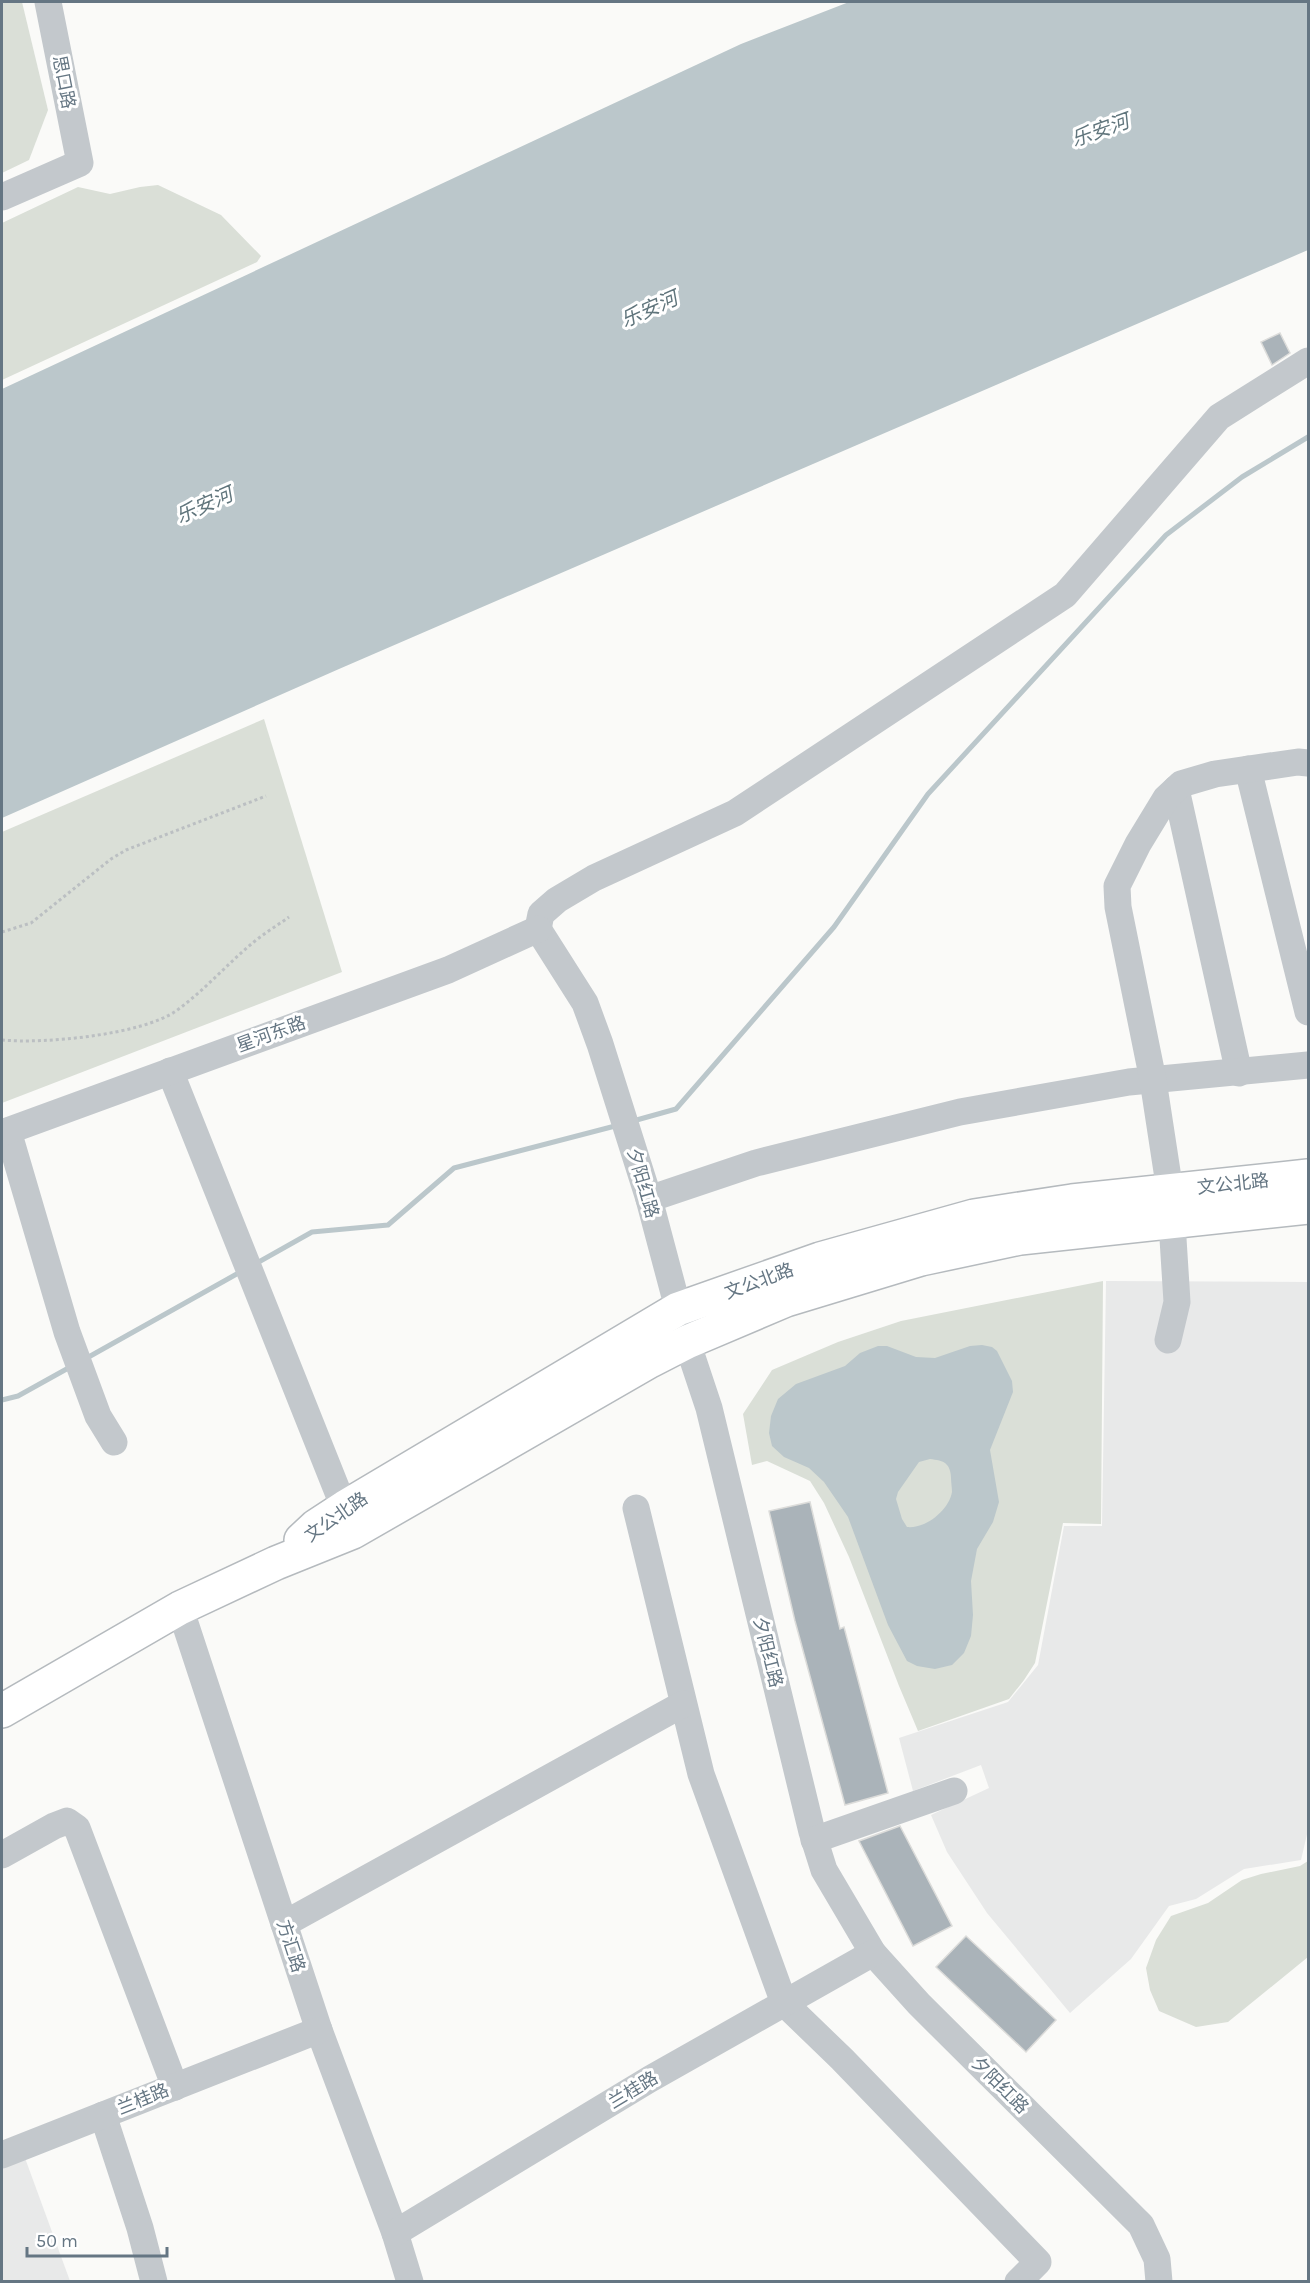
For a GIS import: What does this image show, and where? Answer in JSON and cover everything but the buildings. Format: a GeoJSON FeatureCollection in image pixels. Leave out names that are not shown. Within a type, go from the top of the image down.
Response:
{"type":"FeatureCollection","features":[{"type":"Feature","properties":{"kind":"main road","name":"文公北路"},"geometry":{"type":"LineString","coordinates":[[2,1708],[180,1608],[276,1563],[316,1526],[349,1520],[687,1342],[786,1300],[921,1258],[1308,1176]]}},
{"type":"Feature","properties":{"kind":"main road","name":"文公北路"},"geometry":{"type":"LineString","coordinates":[[349,1520],[678,1309],[820,1259],[974,1216],[1072,1201],[1172,1206],[1308,1207]]}},
{"type":"Feature","properties":{"kind":"street","name":"思口路"},"geometry":{"type":"LineString","coordinates":[[2,197],[80,163],[48,2]]}},
{"type":"Feature","properties":{"kind":"street"},"geometry":{"type":"LineString","coordinates":[[538,929],[542,914],[557,900],[594,878],[735,813],[1065,595],[1219,417],[1308,361]]}},
{"type":"Feature","properties":{"kind":"street"},"geometry":{"type":"LineString","coordinates":[[1168,1340],[1177,1302],[1172,1206],[1153,1080],[1118,907],[1117,886],[1138,843],[1160,807],[1181,784],[1215,774],[1308,763]]}},
{"type":"Feature","properties":{"kind":"street"},"geometry":{"type":"LineString","coordinates":[[1248,769],[1308,1012]]}},
{"type":"Feature","properties":{"kind":"street"},"geometry":{"type":"LineString","coordinates":[[1176,789],[1239,1073]]}},
{"type":"Feature","properties":{"kind":"street","name":"星河东路"},"geometry":{"type":"LineString","coordinates":[[5,1132],[448,970],[538,929]]}},
{"type":"Feature","properties":{"kind":"street","name":"夕阳红路"},"geometry":{"type":"LineString","coordinates":[[538,929],[585,1003],[649,1199],[687,1342],[709,1408],[814,1839],[824,1870],[873,1953],[927,2012],[1141,2225],[1157,2259],[1159,2282]]}},
{"type":"Feature","properties":{"kind":"street"},"geometry":{"type":"LineString","coordinates":[[649,1199],[756,1163],[960,1112],[1129,1082],[1308,1065]]}},
{"type":"Feature","properties":{"kind":"street"},"geometry":{"type":"LineString","coordinates":[[170,1071],[349,1520]]}},
{"type":"Feature","properties":{"kind":"street"},"geometry":{"type":"LineString","coordinates":[[5,1132],[78,1363],[98,1416],[114,1442]]}},
{"type":"Feature","properties":{"kind":"street"},"geometry":{"type":"LineString","coordinates":[[636,1508],[701,1774],[784,2003],[842,2059],[1038,2262],[1018,2282]]}},
{"type":"Feature","properties":{"kind":"street","name":"方汇路"},"geometry":{"type":"LineString","coordinates":[[180,1608],[319,2030],[395,2233],[407,2281]]}},
{"type":"Feature","properties":{"kind":"street"},"geometry":{"type":"LineString","coordinates":[[284,1924],[683,1704]]}},
{"type":"Feature","properties":{"kind":"street"},"geometry":{"type":"LineString","coordinates":[[814,1839],[954,1791]]}},
{"type":"Feature","properties":{"kind":"street"},"geometry":{"type":"LineString","coordinates":[[2,1855],[67,1821],[77,1828],[175,2086]]}},
{"type":"Feature","properties":{"kind":"street","name":"兰桂路"},"geometry":{"type":"LineString","coordinates":[[395,2233],[650,2079],[873,1953]]}},
{"type":"Feature","properties":{"kind":"street","name":"兰桂路"},"geometry":{"type":"LineString","coordinates":[[2,2155],[319,2030]]}},
{"type":"Feature","properties":{"kind":"street"},"geometry":{"type":"LineString","coordinates":[[103,2115],[140,2228],[154,2282]]}},
{"type":"Feature","properties":{"kind":"path"},"geometry":{"type":"LineString","coordinates":[[2,932],[31,923],[111,859],[126,850],[266,796]]}},
{"type":"Feature","properties":{"kind":"path"},"geometry":{"type":"LineString","coordinates":[[2,1040],[23,1042],[127,1032],[173,1013],[207,986],[255,941],[289,917]]}},
{"type":"Feature","properties":{"kind":"shaded area"},"geometry":{"type":"Polygon","coordinates":[[[2,2],[22,2],[48,110],[29,160],[2,173],[2,2]]]}},
{"type":"Feature","properties":{"kind":"shaded area"},"geometry":{"type":"Polygon","coordinates":[[[158,185],[221,215],[261,256],[257,262],[2,380],[2,223],[78,187],[110,194],[158,185]]]}},
{"type":"Feature","properties":{"kind":"shaded area"},"geometry":{"type":"Polygon","coordinates":[[[264,719],[342,972],[2,1103],[2,832],[264,719]]]}},
{"type":"Feature","properties":{"kind":"shaded area"},"geometry":{"type":"Polygon","coordinates":[[[1103,1281],[1101,1524],[1063,1523],[1035,1663],[1009,1699],[918,1731],[849,1557],[824,1503],[810,1481],[767,1461],[752,1465],[743,1414],[772,1370],[838,1342],[901,1321],[1103,1281]]]}},
{"type":"Feature","properties":{"kind":"shaded area"},"geometry":{"type":"Polygon","coordinates":[[[1106,1281],[1308,1282],[1308,1830],[1301,1860],[1244,1869],[1196,1899],[1169,1906],[1131,1959],[1070,2013],[987,1913],[947,1852],[931,1815],[989,1788],[981,1765],[913,1791],[899,1738],[1008,1702],[1038,1665],[1064,1526],[1102,1526],[1106,1281]]]}},
{"type":"Feature","properties":{"kind":"shaded area"},"geometry":{"type":"Polygon","coordinates":[[[1308,1861],[1308,1957],[1228,2022],[1196,2027],[1159,2011],[1150,1990],[1146,1968],[1156,1940],[1171,1916],[1208,1903],[1242,1880],[1300,1866],[1308,1861]]]}},
{"type":"Feature","properties":{"kind":"shaded area"},"geometry":{"type":"Polygon","coordinates":[[[25,2158],[70,2281],[2,2282],[2,2167],[25,2158]]]}},
{"type":"Feature","properties":{"kind":"water","name":"乐安河"},"geometry":{"type":"Polygon","coordinates":[[[849,2],[1308,2],[1308,250],[339,669],[2,818],[2,389],[741,44],[849,2]]]}},
{"type":"Feature","properties":{"kind":"water"},"geometry":{"type":"Polygon","coordinates":[[[982,1345],[992,1347],[997,1351],[1012,1381],[1013,1392],[990,1450],[999,1502],[993,1522],[977,1549],[971,1581],[973,1615],[971,1636],[964,1653],[952,1665],[935,1669],[917,1666],[907,1661],[888,1625],[848,1517],[824,1482],[809,1468],[784,1457],[772,1446],[769,1433],[771,1416],[778,1399],[796,1384],[845,1366],[860,1353],[878,1346],[887,1346],[916,1357],[935,1358],[970,1346],[982,1345]],[[930,1459],[919,1462],[898,1492],[896,1499],[907,1527],[929,1522],[941,1512],[950,1499],[952,1490],[949,1468],[944,1462],[930,1459]]]}},
{"type":"Feature","properties":{"kind":"waterway"},"geometry":{"type":"LineString","coordinates":[[633,1121],[676,1109],[834,927],[928,794],[1166,535],[1242,477],[1308,437]]}},
{"type":"Feature","properties":{"kind":"waterway"},"geometry":{"type":"LineString","coordinates":[[255,1264],[312,1232],[388,1225],[454,1168],[619,1125]]}},
{"type":"Feature","properties":{"kind":"waterway"},"geometry":{"type":"LineString","coordinates":[[85,1359],[242,1271]]}},
{"type":"Feature","properties":{"kind":"waterway"},"geometry":{"type":"LineString","coordinates":[[2,1400],[18,1396],[72,1366]]}}]}
